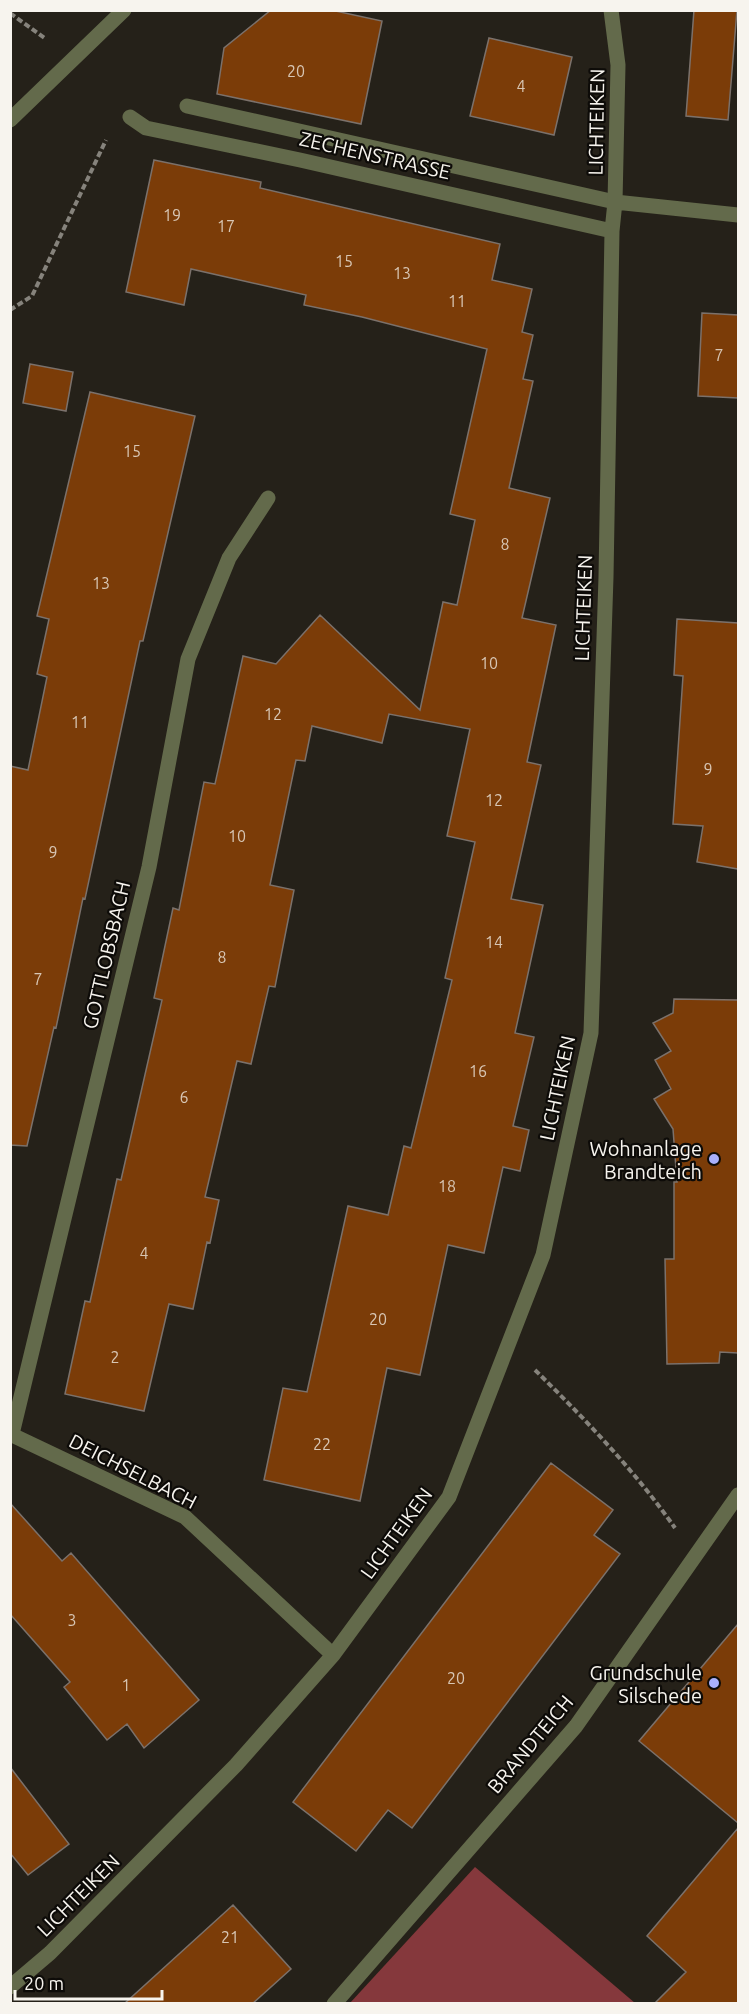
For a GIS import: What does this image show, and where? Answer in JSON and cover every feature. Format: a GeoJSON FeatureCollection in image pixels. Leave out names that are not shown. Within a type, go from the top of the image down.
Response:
{"type":"FeatureCollection","features":[{"type":"Feature","properties":{"kind":"street"},"geometry":{"type":"LineString","coordinates":[[10,120],[124,10]]}},
{"type":"Feature","properties":{"kind":"street","name":"LICHTEIKEN"},"geometry":{"type":"LineString","coordinates":[[10,1987],[50,1953],[236,1766],[333,1654],[448,1497],[543,1255],[591,1033],[606,577],[612,231],[615,202],[618,65],[611,10]]}},
{"type":"Feature","properties":{"kind":"street"},"geometry":{"type":"LineString","coordinates":[[187,106],[615,202],[738,215]]}},
{"type":"Feature","properties":{"kind":"street","name":"ZECHENSTRASSE"},"geometry":{"type":"LineString","coordinates":[[130,117],[146,128],[300,160],[612,231]]}},
{"type":"Feature","properties":{"kind":"street","name":"GOTTLOBSBACH"},"geometry":{"type":"LineString","coordinates":[[11,1434],[149,867],[188,659],[229,558],[268,498]]}},
{"type":"Feature","properties":{"kind":"street","name":"DEICHSELBACH"},"geometry":{"type":"LineString","coordinates":[[11,1434],[185,1517],[333,1654]]}},
{"type":"Feature","properties":{"kind":"street","name":"BRANDTEICH"},"geometry":{"type":"LineString","coordinates":[[334,2004],[576,1726],[738,1495]]}},
{"type":"Feature","properties":{"kind":"path"},"geometry":{"type":"LineString","coordinates":[[10,13],[72,59]]}},
{"type":"Feature","properties":{"kind":"path"},"geometry":{"type":"LineString","coordinates":[[10,310],[32,296],[107,138],[130,117]]}},
{"type":"Feature","properties":{"kind":"path"},"geometry":{"type":"LineString","coordinates":[[508,1345],[558,1392],[651,1494],[696,1556]]}},
{"type":"Feature","properties":{"kind":"shaded area"},"geometry":{"type":"Polygon","coordinates":[[[475,1867],[635,2003],[350,2003],[475,1867]]]}},
{"type":"Feature","properties":{"kind":"building"},"geometry":{"type":"Polygon","coordinates":[[[271,10],[331,10],[382,21],[361,124],[217,94],[224,48],[271,10]]]}},
{"type":"Feature","properties":{"kind":"building"},"geometry":{"type":"Polygon","coordinates":[[[694,10],[737,10],[728,120],[686,116],[694,10]]]}},
{"type":"Feature","properties":{"kind":"building"},"geometry":{"type":"Polygon","coordinates":[[[489,38],[572,57],[554,135],[470,116],[489,38]]]}},
{"type":"Feature","properties":{"kind":"building"},"geometry":{"type":"Polygon","coordinates":[[[154,160],[261,182],[260,188],[500,244],[492,280],[532,289],[522,332],[533,335],[523,379],[533,381],[509,488],[550,498],[522,618],[556,625],[527,762],[541,765],[511,899],[543,905],[515,1033],[534,1037],[513,1126],[529,1130],[520,1171],[503,1167],[484,1253],[448,1245],[420,1375],[387,1368],[360,1501],[264,1480],[283,1388],[307,1392],[348,1206],[388,1215],[404,1146],[411,1148],[452,980],[445,978],[475,842],[447,836],[470,729],[389,714],[382,743],[312,726],[305,761],[296,760],[270,885],[294,890],[275,987],[269,986],[251,1064],[237,1061],[205,1197],[219,1200],[210,1243],[207,1242],[193,1309],[169,1304],[144,1411],[65,1394],[85,1301],[90,1302],[117,1179],[121,1180],[162,1000],[154,998],[173,908],[179,910],[204,782],[215,784],[243,656],[276,664],[320,615],[420,710],[443,602],[457,605],[475,520],[450,514],[487,349],[362,317],[304,305],[306,295],[191,269],[184,305],[126,292],[154,160]]]}},
{"type":"Feature","properties":{"kind":"building"},"geometry":{"type":"Polygon","coordinates":[[[702,313],[738,315],[738,398],[698,396],[702,313]]]}},
{"type":"Feature","properties":{"kind":"building"},"geometry":{"type":"Polygon","coordinates":[[[30,364],[73,372],[66,411],[23,403],[30,364]]]}},
{"type":"Feature","properties":{"kind":"building"},"geometry":{"type":"Polygon","coordinates":[[[90,392],[195,416],[143,641],[140,641],[85,899],[83,898],[56,1028],[54,1027],[27,1146],[10,1145],[10,766],[28,770],[47,677],[37,674],[49,619],[37,616],[90,392]]]}},
{"type":"Feature","properties":{"kind":"building"},"geometry":{"type":"Polygon","coordinates":[[[677,619],[738,623],[738,869],[697,862],[703,826],[673,824],[683,676],[674,675],[677,619]]]}},
{"type":"Feature","properties":{"kind":"building","name":"Wohnanlage Brandteich"},"geometry":{"type":"Polygon","coordinates":[[[674,999],[738,1000],[738,1353],[720,1352],[719,1363],[667,1364],[665,1259],[674,1259],[674,1182],[677,1182],[673,1129],[654,1099],[671,1089],[655,1060],[671,1051],[653,1023],[673,1013],[674,999]]]}},
{"type":"Feature","properties":{"kind":"building"},"geometry":{"type":"Polygon","coordinates":[[[551,1463],[613,1510],[594,1535],[620,1554],[412,1828],[388,1810],[356,1851],[293,1802],[551,1463]]]}},
{"type":"Feature","properties":{"kind":"building"},"geometry":{"type":"Polygon","coordinates":[[[10,1503],[62,1561],[71,1553],[199,1700],[144,1748],[127,1724],[107,1740],[64,1687],[70,1682],[10,1614],[10,1503]]]}},
{"type":"Feature","properties":{"kind":"building","name":"Grundschule Silschede"},"geometry":{"type":"Polygon","coordinates":[[[738,1624],[738,1823],[639,1741],[738,1624]]]}},
{"type":"Feature","properties":{"kind":"building"},"geometry":{"type":"Polygon","coordinates":[[[10,1767],[69,1844],[28,1875],[10,1853],[10,1767]]]}},
{"type":"Feature","properties":{"kind":"building"},"geometry":{"type":"Polygon","coordinates":[[[738,1828],[738,2004],[654,2004],[686,1972],[647,1936],[738,1828]]]}},
{"type":"Feature","properties":{"kind":"building"},"geometry":{"type":"Polygon","coordinates":[[[233,1905],[291,1969],[252,2004],[124,2004],[233,1905]]]}},
{"type":"Feature","properties":{"kind":"place","name":"Wohnanlage Brandteich"},"geometry":{"type":"Point","coordinates":[714,1159]}},
{"type":"Feature","properties":{"kind":"place","name":"Grundschule Silschede"},"geometry":{"type":"Point","coordinates":[714,1683]}}]}
